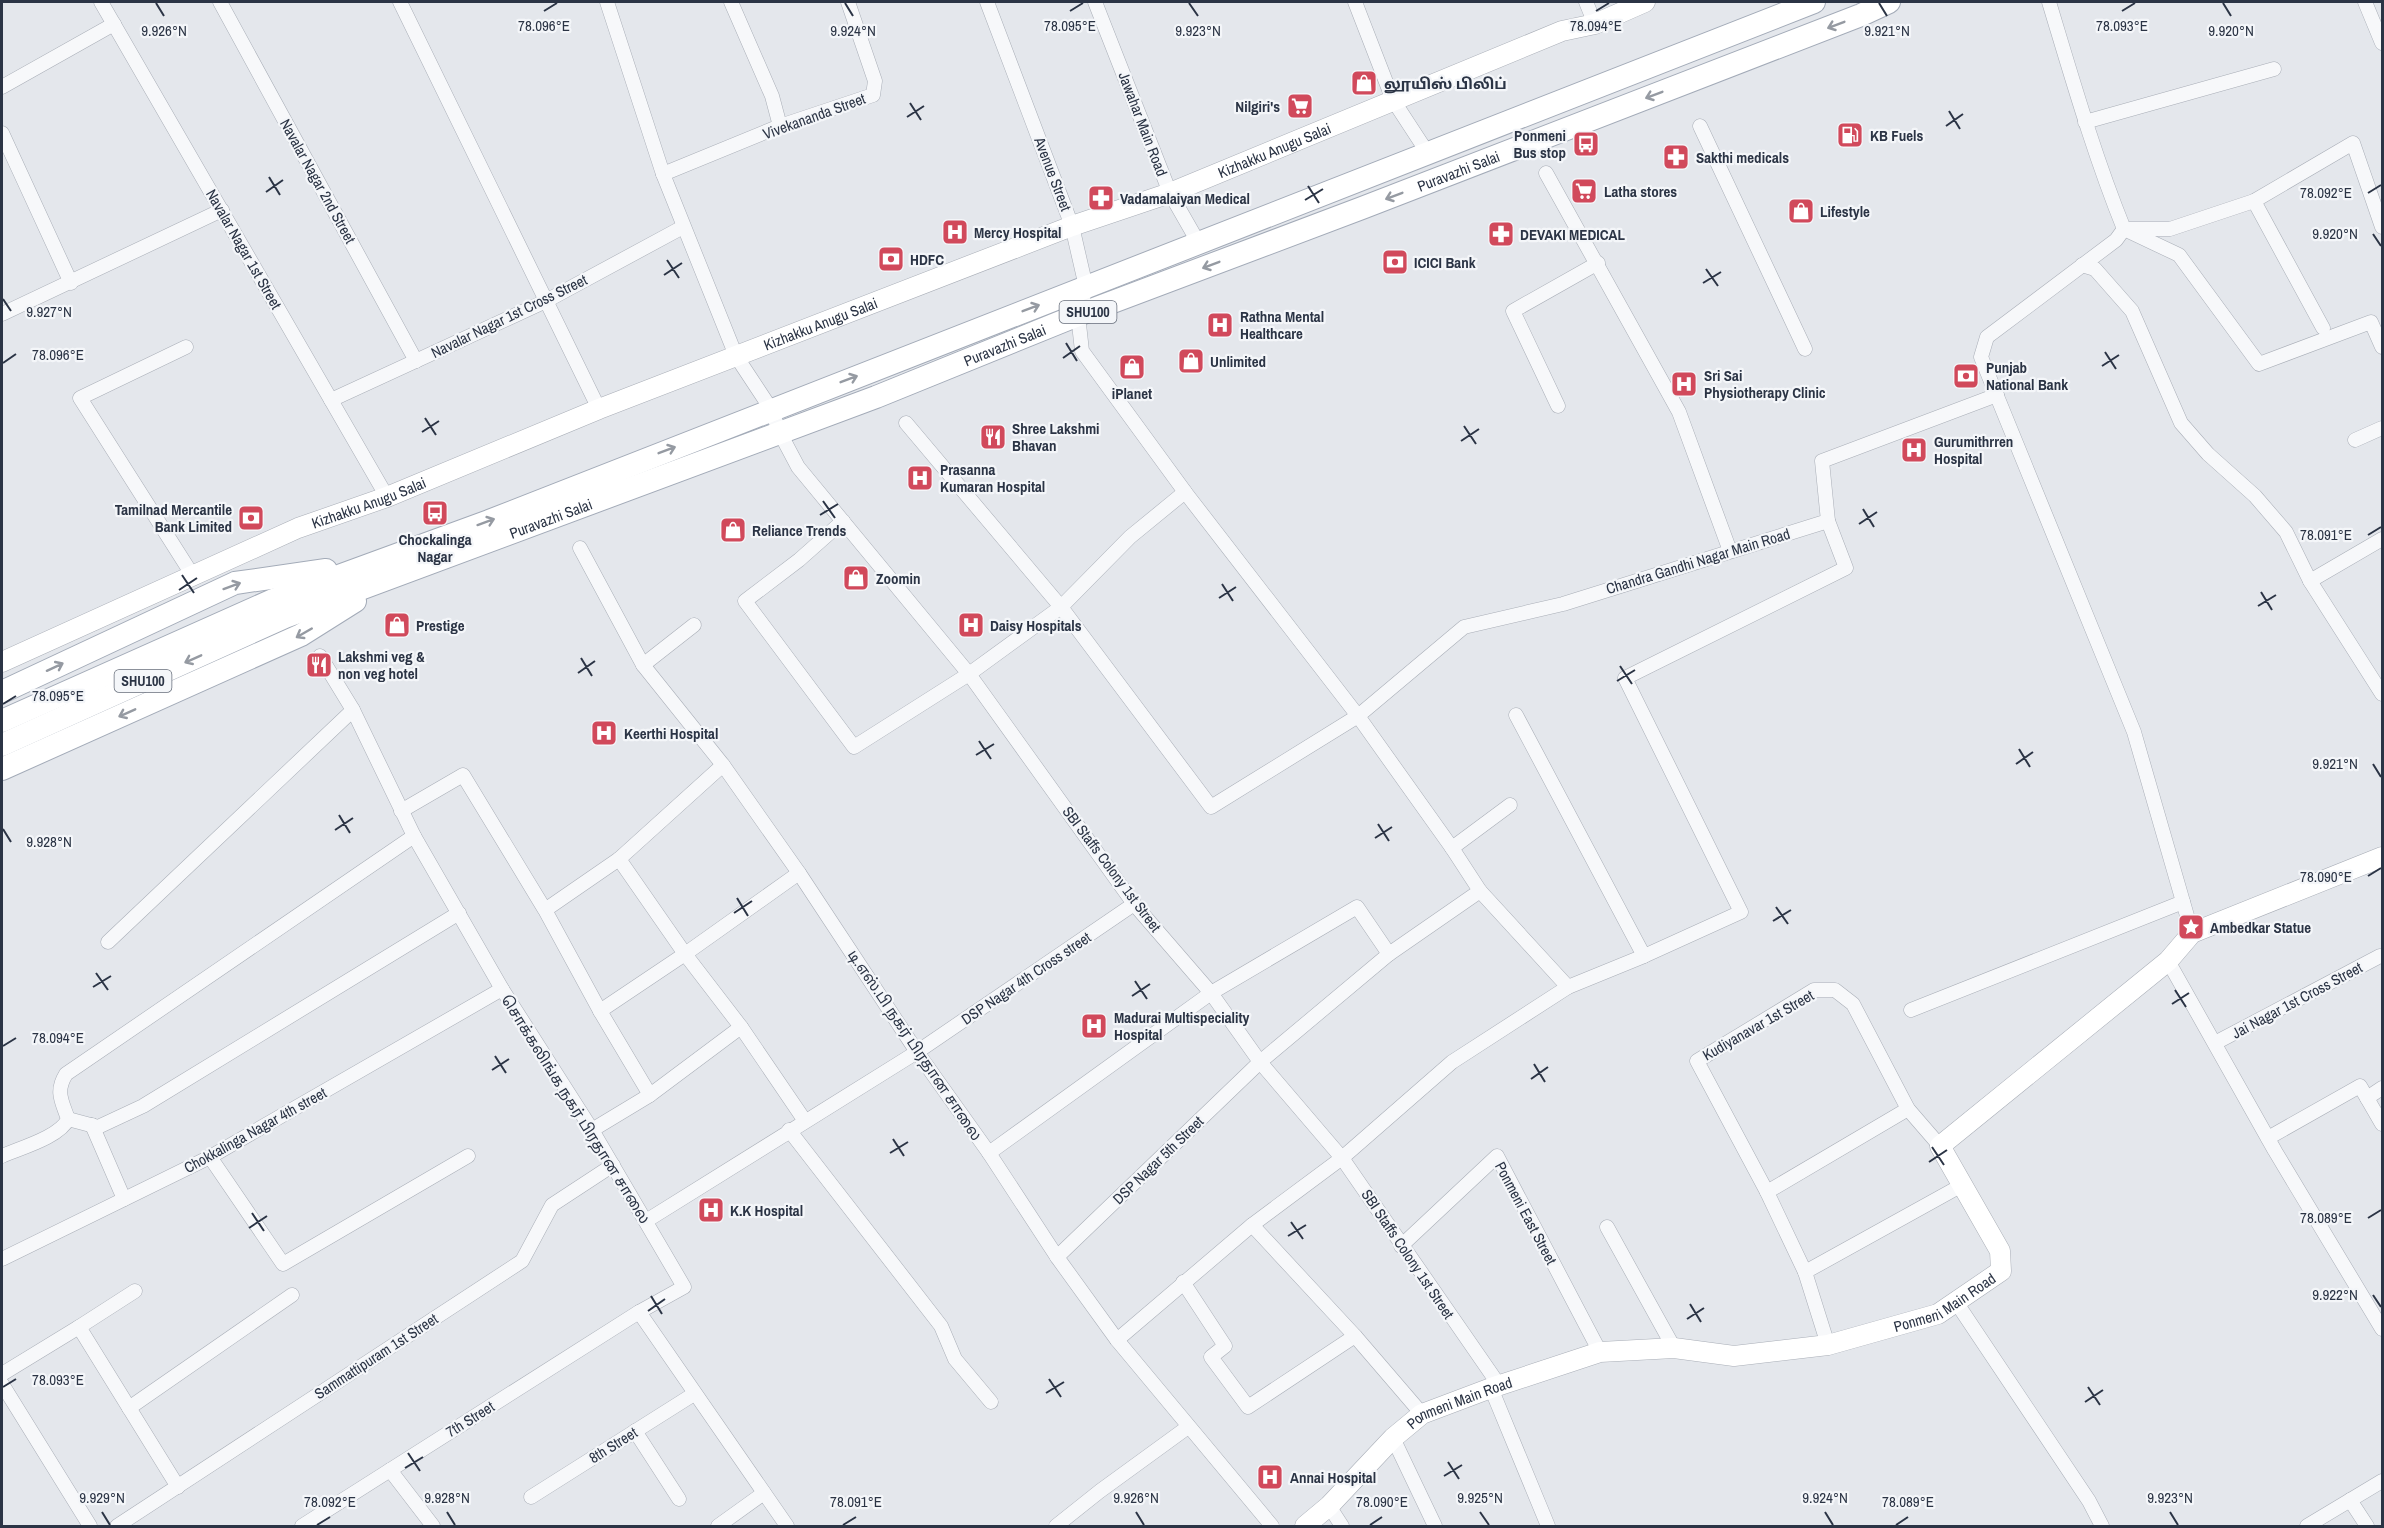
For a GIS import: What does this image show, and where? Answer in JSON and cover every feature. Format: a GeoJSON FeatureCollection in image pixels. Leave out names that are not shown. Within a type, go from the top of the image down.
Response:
{"type":"FeatureCollection","features":[{"type":"Feature","properties":{"kind":"main road","name":"Puravazhi Salai"},"geometry":{"type":"LineString","coordinates":[[279,609],[367,565],[489,521],[1814,2]]}},
{"type":"Feature","properties":{"kind":"main road","name":"Puravazhi Salai"},"geometry":{"type":"LineString","coordinates":[[279,609],[389,579],[780,433],[1078,315],[1362,208],[1861,15],[1889,2]]}},
{"type":"Feature","properties":{"kind":"main road"},"geometry":{"type":"LineString","coordinates":[[2,692],[236,583],[367,565]]}},
{"type":"Feature","properties":{"kind":"main road"},"geometry":{"type":"LineString","coordinates":[[2,769],[301,636],[389,579]]}},
{"type":"Feature","properties":{"kind":"main road","name":"SHU100"},"geometry":{"type":"LineString","coordinates":[[2,721],[279,609]]}},
{"type":"Feature","properties":{"kind":"main road","name":"SHU100"},"geometry":{"type":"LineString","coordinates":[[2,745],[279,609]]}},
{"type":"Feature","properties":{"kind":"street","name":"Navalar Nagar 1st Street"},"geometry":{"type":"LineString","coordinates":[[101,2],[387,497]]}},
{"type":"Feature","properties":{"kind":"street","name":"Navalar Nagar 2nd Street"},"geometry":{"type":"LineString","coordinates":[[220,2],[416,361]]}},
{"type":"Feature","properties":{"kind":"street"},"geometry":{"type":"LineString","coordinates":[[400,2],[599,409]]}},
{"type":"Feature","properties":{"kind":"street","name":"SBI Staffs Colony 1st Street"},"geometry":{"type":"LineString","coordinates":[[607,2],[663,174],[736,356],[771,409],[780,433],[798,467],[969,674],[1134,903],[1211,993],[1260,1062],[1342,1158],[1495,1387],[1548,1527]]}},
{"type":"Feature","properties":{"kind":"street"},"geometry":{"type":"LineString","coordinates":[[731,2],[772,96],[780,126]]}},
{"type":"Feature","properties":{"kind":"street","name":"Vivekananda Street"},"geometry":{"type":"LineString","coordinates":[[663,174],[780,126],[873,95],[875,81],[848,2]]}},
{"type":"Feature","properties":{"kind":"street","name":"Avenue Street"},"geometry":{"type":"LineString","coordinates":[[987,2],[1072,226],[1086,287],[1078,315],[1082,351],[1185,492]]}},
{"type":"Feature","properties":{"kind":"street","name":"Jawahar Main Road"},"geometry":{"type":"LineString","coordinates":[[1095,2],[1170,193],[1198,242]]}},
{"type":"Feature","properties":{"kind":"street"},"geometry":{"type":"LineString","coordinates":[[1355,2],[1393,100],[1427,152]]}},
{"type":"Feature","properties":{"kind":"street"},"geometry":{"type":"LineString","coordinates":[[1586,2],[1595,24]]}},
{"type":"Feature","properties":{"kind":"street","name":"Kizhakku Anugu Salai"},"geometry":{"type":"LineString","coordinates":[[2,662],[298,528],[387,497],[599,409],[1072,226],[1170,193],[1563,31],[1595,24],[1645,2]]}},
{"type":"Feature","properties":{"kind":"street"},"geometry":{"type":"LineString","coordinates":[[2049,2],[2085,122],[2106,185],[2124,229],[2179,255],[2259,364],[2377,319],[2382,347]]}},
{"type":"Feature","properties":{"kind":"street"},"geometry":{"type":"LineString","coordinates":[[2365,2],[2382,43]]}},
{"type":"Feature","properties":{"kind":"street"},"geometry":{"type":"LineString","coordinates":[[2,87],[114,24]]}},
{"type":"Feature","properties":{"kind":"street"},"geometry":{"type":"LineString","coordinates":[[2085,122],[2274,69]]}},
{"type":"Feature","properties":{"kind":"street"},"geometry":{"type":"LineString","coordinates":[[1700,126],[1805,349]]}},
{"type":"Feature","properties":{"kind":"street"},"geometry":{"type":"LineString","coordinates":[[2,133],[71,283]]}},
{"type":"Feature","properties":{"kind":"street"},"geometry":{"type":"LineString","coordinates":[[2124,229],[2170,229],[2254,201],[2353,143],[2382,227]]}},
{"type":"Feature","properties":{"kind":"street"},"geometry":{"type":"LineString","coordinates":[[1546,173],[1679,412],[1730,551]]}},
{"type":"Feature","properties":{"kind":"street"},"geometry":{"type":"LineString","coordinates":[[2254,201],[2323,328]]}},
{"type":"Feature","properties":{"kind":"street"},"geometry":{"type":"LineString","coordinates":[[2,314],[222,210]]}},
{"type":"Feature","properties":{"kind":"street","name":"Navalar Nagar 1st Cross Street"},"geometry":{"type":"LineString","coordinates":[[331,400],[546,301],[683,226]]}},
{"type":"Feature","properties":{"kind":"street"},"geometry":{"type":"LineString","coordinates":[[2124,229],[2116,240],[1987,337],[1981,357],[2134,732],[2192,933]]}},
{"type":"Feature","properties":{"kind":"street"},"geometry":{"type":"LineString","coordinates":[[1558,406],[1514,310],[1598,263]]}},
{"type":"Feature","properties":{"kind":"street"},"geometry":{"type":"LineString","coordinates":[[2082,265],[2095,269],[2132,311],[2181,423],[2208,454],[2255,496],[2286,532],[2310,581],[2382,694]]}},
{"type":"Feature","properties":{"kind":"street"},"geometry":{"type":"LineString","coordinates":[[186,347],[80,398],[192,576]]}},
{"type":"Feature","properties":{"kind":"street"},"geometry":{"type":"LineString","coordinates":[[1117,1340],[1252,1225],[1342,1158],[1452,1062],[1568,987],[1644,957],[1741,912],[1624,678],[1846,568],[1828,521],[1822,461],[1997,395]]}},
{"type":"Feature","properties":{"kind":"street"},"geometry":{"type":"LineString","coordinates":[[906,423],[1061,607]]}},
{"type":"Feature","properties":{"kind":"street"},"geometry":{"type":"LineString","coordinates":[[2355,440],[2382,428]]}},
{"type":"Feature","properties":{"kind":"street"},"geometry":{"type":"LineString","coordinates":[[843,521],[799,560],[745,601],[854,747],[969,674],[1061,607],[1130,537],[1185,492],[1358,716],[1480,891],[1568,987]]}},
{"type":"Feature","properties":{"kind":"street","name":"Chandra Gandhi Nagar Main Road"},"geometry":{"type":"LineString","coordinates":[[1061,607],[1211,807],[1358,716],[1464,627],[1563,604],[1828,521]]}},
{"type":"Feature","properties":{"kind":"street"},"geometry":{"type":"LineString","coordinates":[[2310,581],[2382,539]]}},
{"type":"Feature","properties":{"kind":"street","name":"டி.எஸ்.பி நகர் பிரதான சாலை"},"geometry":{"type":"LineString","coordinates":[[580,548],[643,665],[723,765],[800,873],[917,1052],[989,1153],[1057,1257],[1117,1340],[1272,1527]]}},
{"type":"Feature","properties":{"kind":"street"},"geometry":{"type":"LineString","coordinates":[[643,665],[694,625]]}},
{"type":"Feature","properties":{"kind":"street","name":"சொக்கலிங்க நகர் பிரதான சாலை"},"geometry":{"type":"LineString","coordinates":[[320,656],[353,710],[414,836],[502,989],[592,1130],[684,1287],[639,1312]]}},
{"type":"Feature","properties":{"kind":"street"},"geometry":{"type":"LineString","coordinates":[[108,942],[353,710]]}},
{"type":"Feature","properties":{"kind":"street"},"geometry":{"type":"LineString","coordinates":[[1516,715],[1644,957]]}},
{"type":"Feature","properties":{"kind":"street"},"geometry":{"type":"LineString","coordinates":[[545,910],[620,859],[723,765]]}},
{"type":"Feature","properties":{"kind":"street"},"geometry":{"type":"LineString","coordinates":[[401,811],[463,775],[545,910],[600,1011],[650,1095]]}},
{"type":"Feature","properties":{"kind":"street"},"geometry":{"type":"LineString","coordinates":[[1452,848],[1510,805]]}},
{"type":"Feature","properties":{"kind":"street"},"geometry":{"type":"LineString","coordinates":[[2,1156],[55,1133],[65,1126],[68,1119],[60,1097],[60,1084],[66,1074],[414,836]]}},
{"type":"Feature","properties":{"kind":"street"},"geometry":{"type":"LineString","coordinates":[[1940,1146],[2168,961],[2192,933],[2382,857]]}},
{"type":"Feature","properties":{"kind":"street"},"geometry":{"type":"LineString","coordinates":[[620,859],[685,954],[741,1027],[806,1120]]}},
{"type":"Feature","properties":{"kind":"street"},"geometry":{"type":"LineString","coordinates":[[600,1011],[800,873]]}},
{"type":"Feature","properties":{"kind":"street","name":"DSP Nagar 5th Street"},"geometry":{"type":"LineString","coordinates":[[1057,1257],[1260,1062],[1389,954],[1480,891]]}},
{"type":"Feature","properties":{"kind":"street"},"geometry":{"type":"LineString","coordinates":[[1911,1010],[2183,902]]}},
{"type":"Feature","properties":{"kind":"street","name":"DSP Nagar 4th Cross street"},"geometry":{"type":"LineString","coordinates":[[646,1221],[917,1052],[1134,903]]}},
{"type":"Feature","properties":{"kind":"street"},"geometry":{"type":"LineString","coordinates":[[989,1153],[1211,993],[1357,906],[1389,954]]}},
{"type":"Feature","properties":{"kind":"street"},"geometry":{"type":"LineString","coordinates":[[68,1119],[98,1127],[143,1106],[459,913]]}},
{"type":"Feature","properties":{"kind":"street","name":"Jai Nagar 1st Cross Street"},"geometry":{"type":"LineString","coordinates":[[2215,1043],[2380,956]]}},
{"type":"Feature","properties":{"kind":"street"},"geometry":{"type":"LineString","coordinates":[[2168,961],[2268,1138],[2382,1329]]}},
{"type":"Feature","properties":{"kind":"street","name":"Chokkalinga Nagar 4th street"},"geometry":{"type":"LineString","coordinates":[[2,1259],[210,1157],[502,989]]}},
{"type":"Feature","properties":{"kind":"street","name":"Kudiyanavar 1st Street"},"geometry":{"type":"LineString","coordinates":[[1828,1345],[1805,1272],[1767,1191],[1697,1061],[1814,990],[1835,990],[1853,1004],[1908,1109],[1940,1146]]}},
{"type":"Feature","properties":{"kind":"street"},"geometry":{"type":"LineString","coordinates":[[592,1130],[650,1095],[741,1027]]}},
{"type":"Feature","properties":{"kind":"street"},"geometry":{"type":"LineString","coordinates":[[2268,1138],[2360,1086],[2382,1124]]}},
{"type":"Feature","properties":{"kind":"street"},"geometry":{"type":"LineString","coordinates":[[2367,1098],[2382,1088]]}},
{"type":"Feature","properties":{"kind":"street"},"geometry":{"type":"LineString","coordinates":[[1767,1191],[1908,1109]]}},
{"type":"Feature","properties":{"kind":"street"},"geometry":{"type":"LineString","coordinates":[[92,1125],[124,1199]]}},
{"type":"Feature","properties":{"kind":"street"},"geometry":{"type":"LineString","coordinates":[[789,1130],[941,1326],[955,1359],[991,1402]]}},
{"type":"Feature","properties":{"kind":"street","name":"Ponmeni Main Road"},"geometry":{"type":"LineString","coordinates":[[1305,1527],[1329,1506],[1393,1438],[1422,1414],[1495,1387],[1600,1352],[1674,1348],[1734,1356],[1828,1345],[1938,1314],[2001,1271],[2000,1251],[1964,1184],[1940,1146]]}},
{"type":"Feature","properties":{"kind":"street"},"geometry":{"type":"LineString","coordinates":[[210,1157],[283,1264],[468,1156]]}},
{"type":"Feature","properties":{"kind":"street","name":"Ponmeni East Street"},"geometry":{"type":"LineString","coordinates":[[1401,1245],[1497,1156],[1600,1352]]}},
{"type":"Feature","properties":{"kind":"street","name":"Sammattipuram 1st Street"},"geometry":{"type":"LineString","coordinates":[[117,1527],[522,1261],[552,1205],[613,1165]]}},
{"type":"Feature","properties":{"kind":"street"},"geometry":{"type":"LineString","coordinates":[[1805,1272],[1964,1184]]}},
{"type":"Feature","properties":{"kind":"street"},"geometry":{"type":"LineString","coordinates":[[1252,1225],[1355,1336],[1422,1414]]}},
{"type":"Feature","properties":{"kind":"street"},"geometry":{"type":"LineString","coordinates":[[1607,1227],[1674,1348]]}},
{"type":"Feature","properties":{"kind":"street"},"geometry":{"type":"LineString","coordinates":[[1183,1282],[1225,1347],[1211,1358],[1248,1407],[1355,1336]]}},
{"type":"Feature","properties":{"kind":"street"},"geometry":{"type":"LineString","coordinates":[[2,1374],[135,1291]]}},
{"type":"Feature","properties":{"kind":"street"},"geometry":{"type":"LineString","coordinates":[[129,1408],[292,1295]]}},
{"type":"Feature","properties":{"kind":"street"},"geometry":{"type":"LineString","coordinates":[[1956,1302],[2089,1501],[2102,1527]]}},
{"type":"Feature","properties":{"kind":"street"},"geometry":{"type":"LineString","coordinates":[[639,1312],[787,1527]]}},
{"type":"Feature","properties":{"kind":"street","name":"7th Street"},"geometry":{"type":"LineString","coordinates":[[302,1527],[639,1312]]}},
{"type":"Feature","properties":{"kind":"street"},"geometry":{"type":"LineString","coordinates":[[79,1327],[178,1487]]}},
{"type":"Feature","properties":{"kind":"street"},"geometry":{"type":"LineString","coordinates":[[2,1384],[90,1527]]}},
{"type":"Feature","properties":{"kind":"street","name":"8th Street"},"geometry":{"type":"LineString","coordinates":[[531,1497],[694,1394]]}},
{"type":"Feature","properties":{"kind":"street"},"geometry":{"type":"LineString","coordinates":[[1056,1527],[1100,1491],[1188,1427]]}},
{"type":"Feature","properties":{"kind":"street"},"geometry":{"type":"LineString","coordinates":[[635,1431],[679,1499]]}},
{"type":"Feature","properties":{"kind":"street"},"geometry":{"type":"LineString","coordinates":[[1393,1438],[1435,1527]]}},
{"type":"Feature","properties":{"kind":"street"},"geometry":{"type":"LineString","coordinates":[[390,1470],[432,1526]]}},
{"type":"Feature","properties":{"kind":"street"},"geometry":{"type":"LineString","coordinates":[[2307,1527],[2382,1481]]}},
{"type":"Feature","properties":{"kind":"street"},"geometry":{"type":"LineString","coordinates":[[718,1527],[764,1493]]}},
{"type":"Feature","properties":{"kind":"street"},"geometry":{"type":"LineString","coordinates":[[2350,1500],[2367,1527]]}},
{"type":"Feature","properties":{"kind":"street"},"geometry":{"type":"LineString","coordinates":[[1329,1506],[1342,1527]]}},
{"type":"Feature","properties":{"kind":"place","name":"லூயிஸ் பிலிப்"},"geometry":{"type":"Point","coordinates":[1364,83]}},
{"type":"Feature","properties":{"kind":"place","name":"Nilgiri's"},"geometry":{"type":"Point","coordinates":[1300,106]}},
{"type":"Feature","properties":{"kind":"place","name":"KB Fuels"},"geometry":{"type":"Point","coordinates":[1850,135]}},
{"type":"Feature","properties":{"kind":"place","name":"Ponmeni Bus stop"},"geometry":{"type":"Point","coordinates":[1586,144]}},
{"type":"Feature","properties":{"kind":"place","name":"Sakthi medicals"},"geometry":{"type":"Point","coordinates":[1676,157]}},
{"type":"Feature","properties":{"kind":"place","name":"Latha stores"},"geometry":{"type":"Point","coordinates":[1584,191]}},
{"type":"Feature","properties":{"kind":"place","name":"Vadamalaiyan Medical"},"geometry":{"type":"Point","coordinates":[1101,198]}},
{"type":"Feature","properties":{"kind":"place","name":"Lifestyle"},"geometry":{"type":"Point","coordinates":[1801,211]}},
{"type":"Feature","properties":{"kind":"place","name":"Mercy Hospital"},"geometry":{"type":"Point","coordinates":[955,232]}},
{"type":"Feature","properties":{"kind":"place","name":"DEVAKI MEDICAL"},"geometry":{"type":"Point","coordinates":[1501,234]}},
{"type":"Feature","properties":{"kind":"place","name":"HDFC"},"geometry":{"type":"Point","coordinates":[891,259]}},
{"type":"Feature","properties":{"kind":"place","name":"ICICI Bank"},"geometry":{"type":"Point","coordinates":[1395,262]}},
{"type":"Feature","properties":{"kind":"place","name":"Rathna Mental Healthcare"},"geometry":{"type":"Point","coordinates":[1220,325]}},
{"type":"Feature","properties":{"kind":"place","name":"Unlimited"},"geometry":{"type":"Point","coordinates":[1191,361]}},
{"type":"Feature","properties":{"kind":"place","name":"iPlanet"},"geometry":{"type":"Point","coordinates":[1132,367]}},
{"type":"Feature","properties":{"kind":"place","name":"Punjab National Bank"},"geometry":{"type":"Point","coordinates":[1966,376]}},
{"type":"Feature","properties":{"kind":"place","name":"Sri Sai Physiotherapy Clinic"},"geometry":{"type":"Point","coordinates":[1684,384]}},
{"type":"Feature","properties":{"kind":"place","name":"Shree Lakshmi Bhavan"},"geometry":{"type":"Point","coordinates":[993,437]}},
{"type":"Feature","properties":{"kind":"place","name":"Gurumithrren Hospital"},"geometry":{"type":"Point","coordinates":[1914,450]}},
{"type":"Feature","properties":{"kind":"place","name":"Prasanna Kumaran Hospital"},"geometry":{"type":"Point","coordinates":[920,478]}},
{"type":"Feature","properties":{"kind":"place","name":"Chockalinga Nagar"},"geometry":{"type":"Point","coordinates":[435,513]}},
{"type":"Feature","properties":{"kind":"place","name":"Tamilnad Mercantile Bank Limited"},"geometry":{"type":"Point","coordinates":[251,518]}},
{"type":"Feature","properties":{"kind":"place","name":"Reliance Trends"},"geometry":{"type":"Point","coordinates":[733,530]}},
{"type":"Feature","properties":{"kind":"place","name":"Zoomin"},"geometry":{"type":"Point","coordinates":[856,578]}},
{"type":"Feature","properties":{"kind":"place","name":"Prestige"},"geometry":{"type":"Point","coordinates":[397,625]}},
{"type":"Feature","properties":{"kind":"place","name":"Daisy Hospitals"},"geometry":{"type":"Point","coordinates":[971,625]}},
{"type":"Feature","properties":{"kind":"place","name":"Lakshmi veg & non veg hotel"},"geometry":{"type":"Point","coordinates":[319,665]}},
{"type":"Feature","properties":{"kind":"place","name":"Keerthi Hospital"},"geometry":{"type":"Point","coordinates":[604,733]}},
{"type":"Feature","properties":{"kind":"place","name":"Ambedkar Statue"},"geometry":{"type":"Point","coordinates":[2191,927]}},
{"type":"Feature","properties":{"kind":"place","name":"Madurai Multispeciality Hospital"},"geometry":{"type":"Point","coordinates":[1094,1026]}},
{"type":"Feature","properties":{"kind":"place","name":"K.K Hospital"},"geometry":{"type":"Point","coordinates":[711,1210]}},
{"type":"Feature","properties":{"kind":"place","name":"Annai Hospital"},"geometry":{"type":"Point","coordinates":[1270,1477]}}]}
